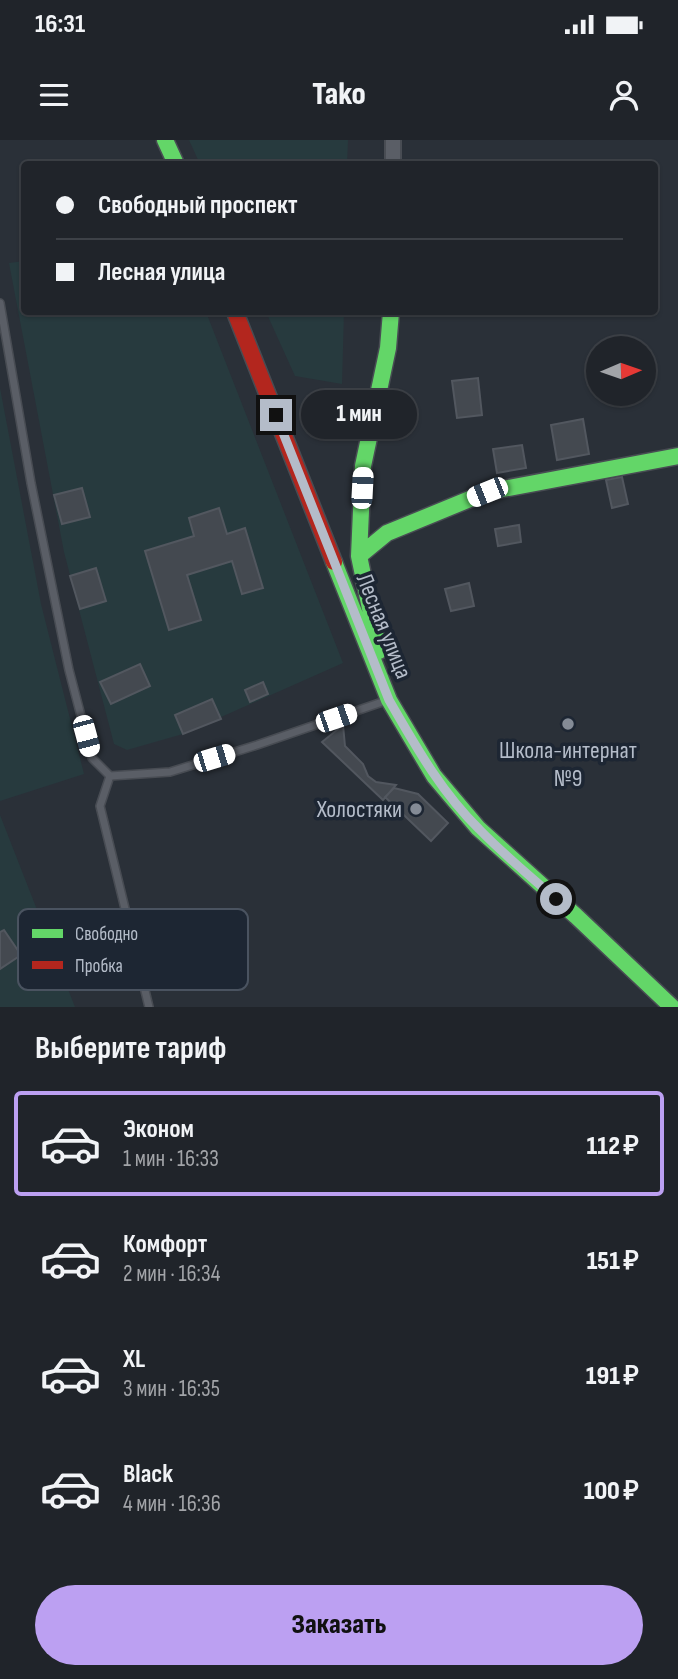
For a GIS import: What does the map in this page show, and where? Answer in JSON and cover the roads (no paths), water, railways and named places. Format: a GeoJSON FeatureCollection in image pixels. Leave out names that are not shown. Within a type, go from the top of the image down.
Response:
{"type":"FeatureCollection","features":[{"type":"Feature","properties":{"kind":"main road"},"geometry":{"type":"LineString","coordinates":[[165,140],[175,161]]}},
{"type":"Feature","properties":{"kind":"main road","name":"Лесная улица"},"geometry":{"type":"LineString","coordinates":[[236,315],[389,700]]}},
{"type":"Feature","properties":{"kind":"main road"},"geometry":{"type":"LineString","coordinates":[[391,315],[388,348],[363,466],[359,556],[389,700],[434,776],[478,828],[672,1007]]}},
{"type":"Feature","properties":{"kind":"main road"},"geometry":{"type":"LineString","coordinates":[[359,556],[387,533],[487,492],[678,456]]}},
{"type":"Feature","properties":{"kind":"street"},"geometry":{"type":"LineString","coordinates":[[393,140],[393,161]]}},
{"type":"Feature","properties":{"kind":"lane"},"geometry":{"type":"LineString","coordinates":[[0,303],[31,483],[69,670],[92,758],[110,776],[100,806],[125,909]]}},
{"type":"Feature","properties":{"kind":"lane","name":"Лесная улица"},"geometry":{"type":"LineString","coordinates":[[110,776],[170,772],[389,700]]}},
{"type":"Feature","properties":{"kind":"place","name":"Школа-интернат №9"},"geometry":{"type":"Point","coordinates":[568,724]}},
{"type":"Feature","properties":{"kind":"place","name":"Холостяки"},"geometry":{"type":"Point","coordinates":[416,809]}}]}
